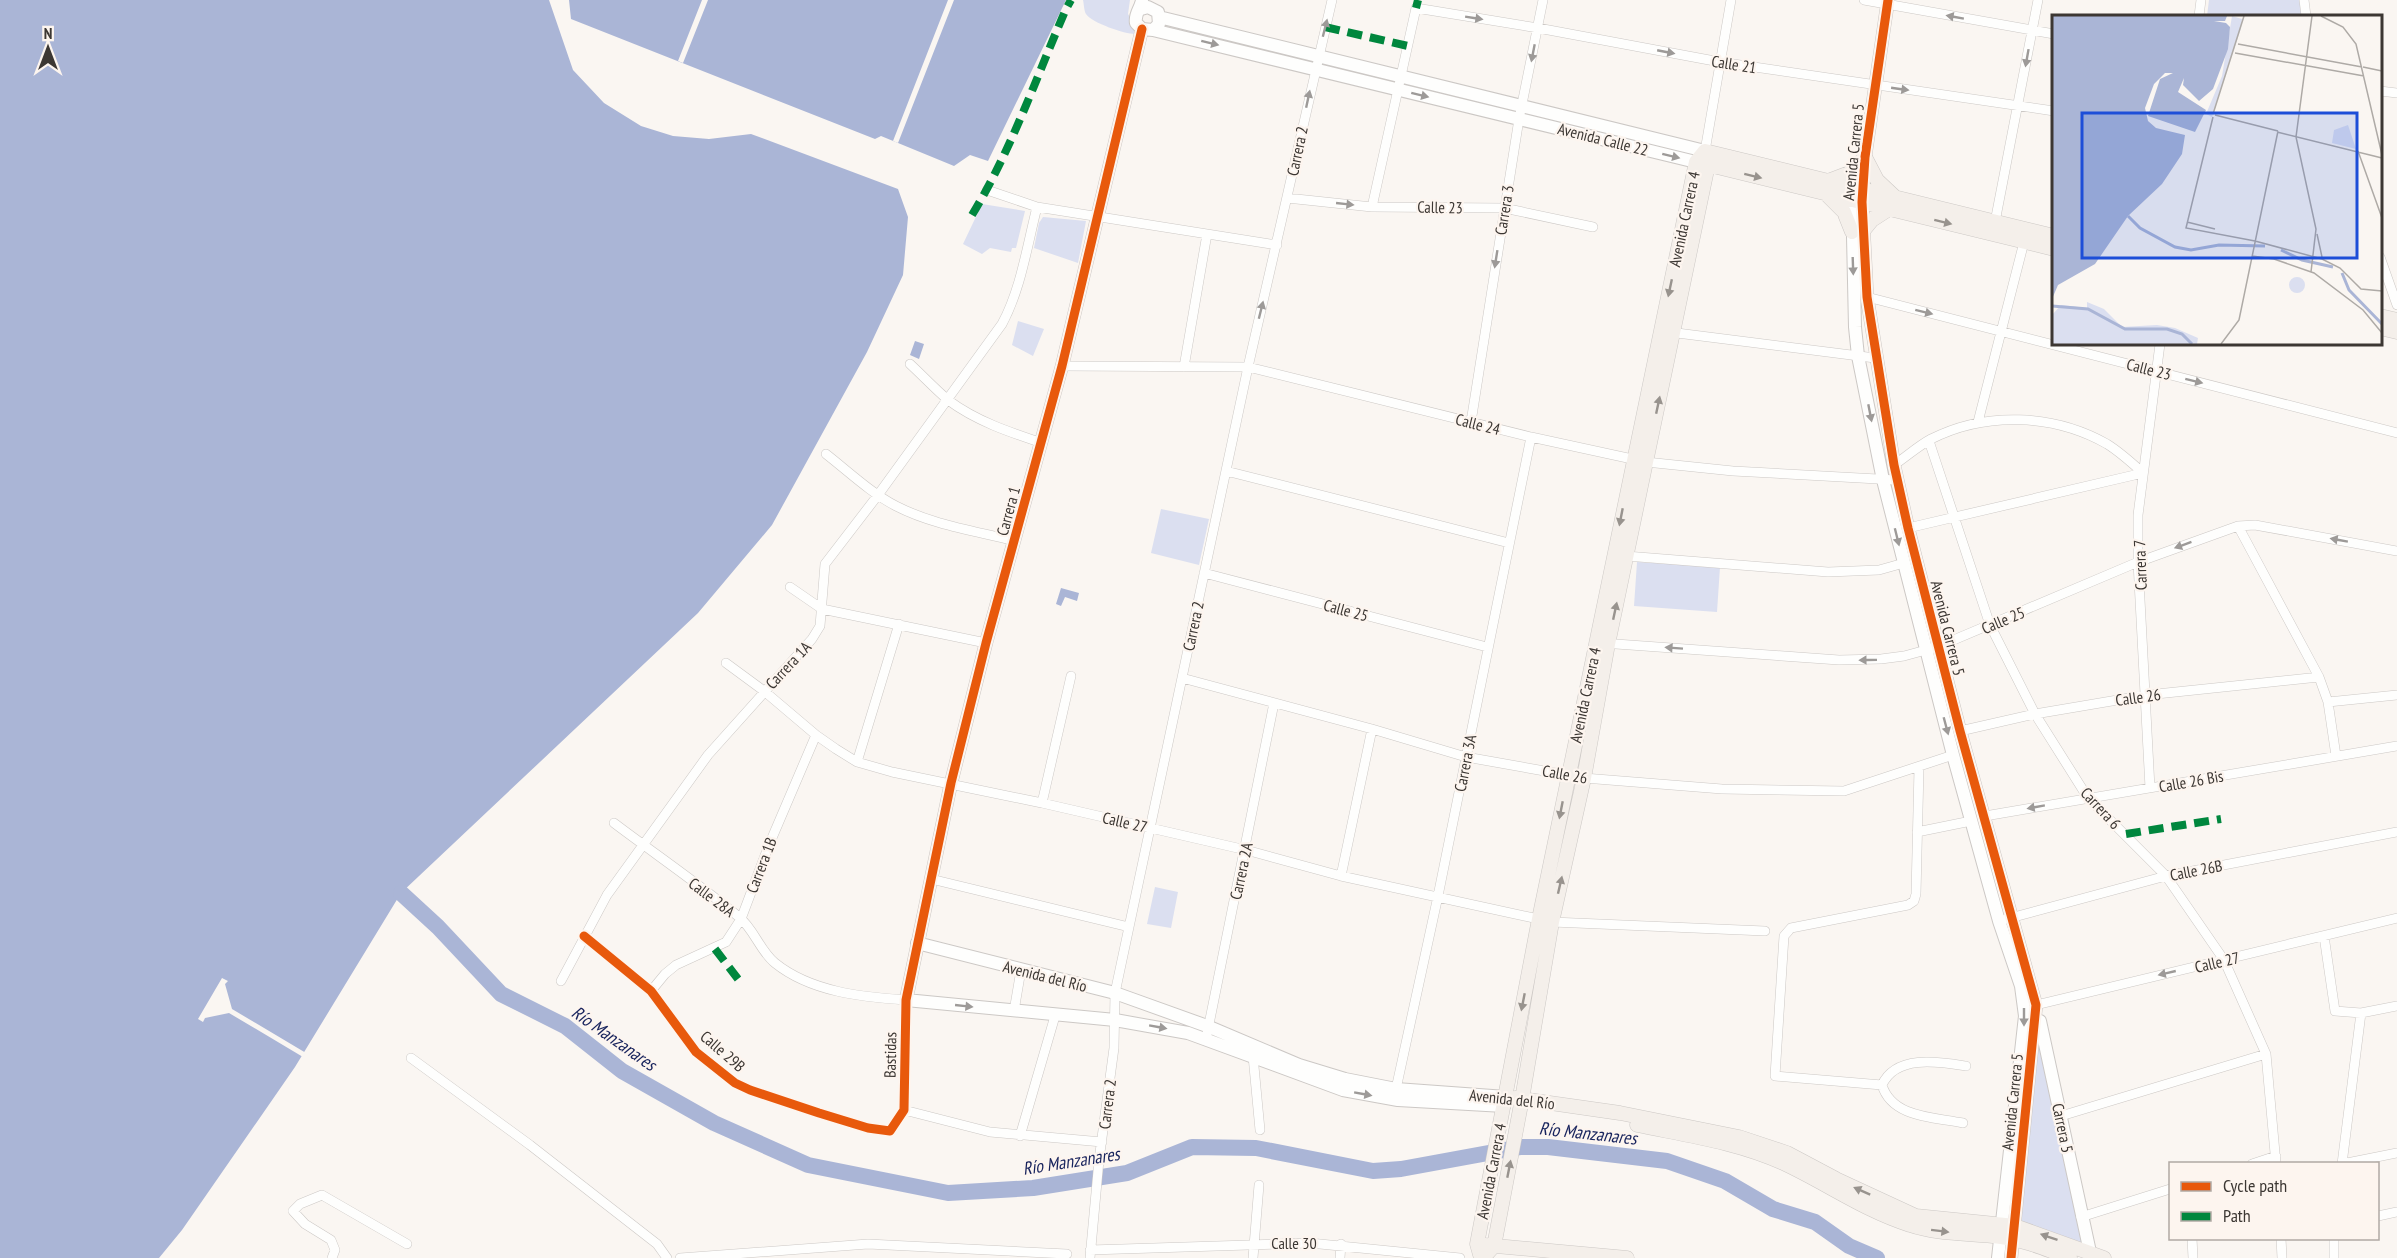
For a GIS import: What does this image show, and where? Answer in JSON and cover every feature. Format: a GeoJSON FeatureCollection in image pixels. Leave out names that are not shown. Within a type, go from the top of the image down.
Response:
{"type":"FeatureCollection","features":[{"type":"Feature","properties":{"kind":"main road"},"geometry":{"type":"LineString","coordinates":[[1865,157],[1893,203],[1858,231],[1849,222],[1825,187],[1849,173],[1865,157]]}},
{"type":"Feature","properties":{"kind":"main road","name":"Avenida Calle 22"},"geometry":{"type":"LineString","coordinates":[[1703,159],[1893,203],[1995,222],[2052,236]]}},
{"type":"Feature","properties":{"kind":"main road","name":"Avenida Carrera 4"},"geometry":{"type":"LineString","coordinates":[[1640,461],[1626,556],[1602,643],[1569,775],[1545,920],[1522,1103],[1494,1246],[1482,1258],[1477,1244],[1499,1131],[1545,920],[1584,778],[1602,643],[1703,159]]}},
{"type":"Feature","properties":{"kind":"main road","name":"Avenida Calle 22"},"geometry":{"type":"LineString","coordinates":[[1893,203],[2052,249]]}},
{"type":"Feature","properties":{"kind":"main road"},"geometry":{"type":"LineString","coordinates":[[2382,316],[2397,320]]}},
{"type":"Feature","properties":{"kind":"main road"},"geometry":{"type":"LineString","coordinates":[[2382,328],[2397,332]]}},
{"type":"Feature","properties":{"kind":"main road","name":"Avenida del Río"},"geometry":{"type":"LineString","coordinates":[[1505,1102],[1522,1103],[1736,1147],[1782,1163],[1886,1217],[1911,1226],[1936,1231],[2007,1231],[2090,1252],[2104,1258]]}},
{"type":"Feature","properties":{"kind":"main road"},"geometry":{"type":"LineString","coordinates":[[1498,1225],[1506,1240],[1521,1248]]}},
{"type":"Feature","properties":{"kind":"main road","name":"Avenida del Río"},"geometry":{"type":"LineString","coordinates":[[2007,1231],[2070,1258]]}},
{"type":"Feature","properties":{"kind":"main road"},"geometry":{"type":"LineString","coordinates":[[1477,1244],[1626,1258]]}},
{"type":"Feature","properties":{"kind":"street","name":"Carrera 2"},"geometry":{"type":"LineString","coordinates":[[1090,1254],[1099,1160],[1114,1048],[1115,993],[1248,367],[1332,0]]}},
{"type":"Feature","properties":{"kind":"street","name":"Carrera 3"},"geometry":{"type":"LineString","coordinates":[[1470,422],[1519,119],[1543,0]]}},
{"type":"Feature","properties":{"kind":"street"},"geometry":{"type":"LineString","coordinates":[[1703,159],[1731,0]]}},
{"type":"Feature","properties":{"kind":"street"},"geometry":{"type":"LineString","coordinates":[[1864,0],[1888,2],[2052,34]]}},
{"type":"Feature","properties":{"kind":"street"},"geometry":{"type":"LineString","coordinates":[[1995,222],[2038,0]]}},
{"type":"Feature","properties":{"kind":"street"},"geometry":{"type":"LineString","coordinates":[[2199,15],[2201,0]]}},
{"type":"Feature","properties":{"kind":"street"},"geometry":{"type":"LineString","coordinates":[[2304,0],[2306,15]]}},
{"type":"Feature","properties":{"kind":"street","name":"Avenida Carrera 5"},"geometry":{"type":"LineString","coordinates":[[1888,2],[1865,157],[1857,195],[1855,327],[1858,356],[1883,480],[1904,563],[1960,731],[1984,816],[2021,986],[2025,1016],[2007,1231],[2012,1258]]}},
{"type":"Feature","properties":{"kind":"street"},"geometry":{"type":"LineString","coordinates":[[1141,4],[1152,7],[1158,12],[1159,17],[1159,24],[1147,29],[1135,19],[1141,4]]}},
{"type":"Feature","properties":{"kind":"street","name":"Calle 21"},"geometry":{"type":"LineString","coordinates":[[1401,76],[1416,8],[1720,62],[2052,111]]}},
{"type":"Feature","properties":{"kind":"street","name":"Avenida Calle 22"},"geometry":{"type":"LineString","coordinates":[[1159,17],[1522,106],[1703,159]]}},
{"type":"Feature","properties":{"kind":"street","name":"Avenida Calle 22"},"geometry":{"type":"LineString","coordinates":[[1147,29],[1519,119],[1703,159]]}},
{"type":"Feature","properties":{"kind":"street","name":"Carrera 1"},"geometry":{"type":"LineString","coordinates":[[906,1000],[951,783],[986,643],[1042,443],[1097,217],[1147,29]]}},
{"type":"Feature","properties":{"kind":"street"},"geometry":{"type":"LineString","coordinates":[[1371,207],[1401,76]]}},
{"type":"Feature","properties":{"kind":"street"},"geometry":{"type":"LineString","coordinates":[[2382,91],[2397,93]]}},
{"type":"Feature","properties":{"kind":"street"},"geometry":{"type":"LineString","coordinates":[[987,190],[1037,207],[1277,245]]}},
{"type":"Feature","properties":{"kind":"street","name":"Calle 23"},"geometry":{"type":"LineString","coordinates":[[1287,198],[1371,207],[1504,208],[1593,227]]}},
{"type":"Feature","properties":{"kind":"street","name":"Carrera 1A"},"geometry":{"type":"LineString","coordinates":[[561,981],[607,895],[708,755],[812,639],[820,626],[825,564],[1002,324],[1011,307],[1037,207]]}},
{"type":"Feature","properties":{"kind":"street","name":"Avenida Carrera 5"},"geometry":{"type":"LineString","coordinates":[[1858,231],[1875,358],[1896,480],[1908,528],[1953,755],[1971,820],[2036,1005],[2007,1231],[1998,1258]]}},
{"type":"Feature","properties":{"kind":"street"},"geometry":{"type":"LineString","coordinates":[[1184,367],[1207,234]]}},
{"type":"Feature","properties":{"kind":"street"},"geometry":{"type":"LineString","coordinates":[[1978,422],[2024,242]]}},
{"type":"Feature","properties":{"kind":"street"},"geometry":{"type":"LineString","coordinates":[[2382,262],[2397,305]]}},
{"type":"Feature","properties":{"kind":"street","name":"Calle 23"},"geometry":{"type":"LineString","coordinates":[[1867,297],[2052,345]]}},
{"type":"Feature","properties":{"kind":"street"},"geometry":{"type":"LineString","coordinates":[[1667,332],[1875,358]]}},
{"type":"Feature","properties":{"kind":"street","name":"Calle 23"},"geometry":{"type":"LineString","coordinates":[[2053,345],[2397,433]]}},
{"type":"Feature","properties":{"kind":"street","name":"Carrera 7"},"geometry":{"type":"LineString","coordinates":[[2150,788],[2138,515],[2160,345]]}},
{"type":"Feature","properties":{"kind":"street"},"geometry":{"type":"LineString","coordinates":[[910,364],[948,400],[992,426],[1042,443]]}},
{"type":"Feature","properties":{"kind":"street","name":"Calle 24"},"geometry":{"type":"LineString","coordinates":[[1062,366],[1248,367],[1640,461],[1733,471],[1896,480]]}},
{"type":"Feature","properties":{"kind":"street"},"geometry":{"type":"LineString","coordinates":[[1894,465],[1929,441],[1953,430],[1978,422],[2023,419],[2067,426],[2108,445],[2144,473]]}},
{"type":"Feature","properties":{"kind":"street","name":"Carrera 3A"},"geometry":{"type":"LineString","coordinates":[[1396,1089],[1438,896],[1531,436]]}},
{"type":"Feature","properties":{"kind":"street","name":"Carrera 6"},"geometry":{"type":"LineString","coordinates":[[1929,441],[1990,625],[2035,714],[2088,798],[2166,876],[2224,960],[2266,1054],[2276,1160]]}},
{"type":"Feature","properties":{"kind":"street"},"geometry":{"type":"LineString","coordinates":[[826,454],[878,495],[898,507],[928,519],[1016,541]]}},
{"type":"Feature","properties":{"kind":"street"},"geometry":{"type":"LineString","coordinates":[[1226,471],[1509,543]]}},
{"type":"Feature","properties":{"kind":"street"},"geometry":{"type":"LineString","coordinates":[[1908,528],[2144,473]]}},
{"type":"Feature","properties":{"kind":"street","name":"Calle 25"},"geometry":{"type":"LineString","coordinates":[[1602,643],[1839,660],[1881,659],[1932,649],[2139,562],[2238,526],[2255,525],[2397,551]]}},
{"type":"Feature","properties":{"kind":"street"},"geometry":{"type":"LineString","coordinates":[[2238,526],[2319,677],[2328,702],[2336,756]]}},
{"type":"Feature","properties":{"kind":"street"},"geometry":{"type":"LineString","coordinates":[[1626,556],[1828,572],[1879,570],[1904,563]]}},
{"type":"Feature","properties":{"kind":"street","name":"Calle 25"},"geometry":{"type":"LineString","coordinates":[[1204,573],[1487,647]]}},
{"type":"Feature","properties":{"kind":"street"},"geometry":{"type":"LineString","coordinates":[[790,587],[822,609],[986,643]]}},
{"type":"Feature","properties":{"kind":"street"},"geometry":{"type":"LineString","coordinates":[[857,762],[899,624]]}},
{"type":"Feature","properties":{"kind":"street","name":"Calle 27"},"geometry":{"type":"LineString","coordinates":[[726,663],[764,691],[816,735],[857,762],[892,772],[1042,803],[1245,850],[1341,876],[1545,920]]}},
{"type":"Feature","properties":{"kind":"street"},"geometry":{"type":"LineString","coordinates":[[1042,803],[1071,676]]}},
{"type":"Feature","properties":{"kind":"street","name":"Calle 26"},"geometry":{"type":"LineString","coordinates":[[1960,731],[2035,714],[2147,695],[2319,677]]}},
{"type":"Feature","properties":{"kind":"street","name":"Calle 26"},"geometry":{"type":"LineString","coordinates":[[1182,678],[1466,757],[1584,778],[1722,789],[1844,791],[1953,755]]}},
{"type":"Feature","properties":{"kind":"street"},"geometry":{"type":"LineString","coordinates":[[2328,702],[2397,695]]}},
{"type":"Feature","properties":{"kind":"street","name":"Carrera 2A"},"geometry":{"type":"LineString","coordinates":[[1207,1032],[1274,703]]}},
{"type":"Feature","properties":{"kind":"street"},"geometry":{"type":"LineString","coordinates":[[1341,876],[1372,729]]}},
{"type":"Feature","properties":{"kind":"street","name":"Carrera 1B"},"geometry":{"type":"LineString","coordinates":[[651,991],[676,965],[726,942],[741,919],[768,844],[816,735]]}},
{"type":"Feature","properties":{"kind":"street","name":"Calle 26 Bis"},"geometry":{"type":"LineString","coordinates":[[1984,816],[2397,746]]}},
{"type":"Feature","properties":{"kind":"street"},"geometry":{"type":"LineString","coordinates":[[1882,1085],[1775,1076],[1784,936],[1791,928],[1908,905],[1914,901],[1919,768]]}},
{"type":"Feature","properties":{"kind":"street"},"geometry":{"type":"LineString","coordinates":[[1917,832],[1971,820]]}},
{"type":"Feature","properties":{"kind":"street","name":"Calle 28A"},"geometry":{"type":"LineString","coordinates":[[614,823],[741,919],[774,963],[791,974],[832,990],[855,995],[906,1000]]}},
{"type":"Feature","properties":{"kind":"street","name":"Calle 26B"},"geometry":{"type":"LineString","coordinates":[[2005,919],[2166,876],[2397,832]]}},
{"type":"Feature","properties":{"kind":"street"},"geometry":{"type":"LineString","coordinates":[[931,879],[1129,927]]}},
{"type":"Feature","properties":{"kind":"street","name":"Calle 27"},"geometry":{"type":"LineString","coordinates":[[2036,1005],[2397,918]]}},
{"type":"Feature","properties":{"kind":"street"},"geometry":{"type":"LineString","coordinates":[[1545,920],[1765,932]]}},
{"type":"Feature","properties":{"kind":"street","name":"Calle 29B"},"geometry":{"type":"LineString","coordinates":[[584,936],[651,991],[696,1052],[742,1086],[809,1110],[885,1132],[894,1127],[904,1110]]}},
{"type":"Feature","properties":{"kind":"street"},"geometry":{"type":"LineString","coordinates":[[2324,936],[2335,1011],[2361,1013],[2397,1006]]}},
{"type":"Feature","properties":{"kind":"street","name":"Avenida del Río"},"geometry":{"type":"LineString","coordinates":[[917,943],[1115,993],[1207,1032],[1346,1079],[1396,1089],[1505,1102]]}},
{"type":"Feature","properties":{"kind":"street"},"geometry":{"type":"LineString","coordinates":[[1014,1011],[1022,970]]}},
{"type":"Feature","properties":{"kind":"street","name":"Avenida del Río"},"geometry":{"type":"LineString","coordinates":[[906,1000],[1115,1020],[1188,1033],[1207,1032],[1253,1056],[1343,1090],[1398,1100],[1505,1102]]}},
{"type":"Feature","properties":{"kind":"street","name":"Bastidas"},"geometry":{"type":"LineString","coordinates":[[904,1110],[906,1000]]}},
{"type":"Feature","properties":{"kind":"street","name":"Carrera 5"},"geometry":{"type":"LineString","coordinates":[[2036,1005],[2090,1252]]}},
{"type":"Feature","properties":{"kind":"street"},"geometry":{"type":"LineString","coordinates":[[2342,1162],[2361,1013]]}},
{"type":"Feature","properties":{"kind":"street"},"geometry":{"type":"LineString","coordinates":[[1020,1136],[1055,1016]]}},
{"type":"Feature","properties":{"kind":"street"},"geometry":{"type":"LineString","coordinates":[[2061,1116],[2266,1054]]}},
{"type":"Feature","properties":{"kind":"street"},"geometry":{"type":"LineString","coordinates":[[1253,1056],[1260,1130]]}},
{"type":"Feature","properties":{"kind":"street"},"geometry":{"type":"LineString","coordinates":[[411,1058],[530,1145],[657,1244],[667,1258]]}},
{"type":"Feature","properties":{"kind":"street"},"geometry":{"type":"LineString","coordinates":[[1963,1124],[1897,1107],[1890,1102],[1882,1085],[1885,1078],[1894,1071],[1914,1062],[1943,1062],[1966,1066]]}},
{"type":"Feature","properties":{"kind":"street"},"geometry":{"type":"LineString","coordinates":[[904,1110],[990,1132],[1102,1142]]}},
{"type":"Feature","properties":{"kind":"street"},"geometry":{"type":"LineString","coordinates":[[2353,1162],[2397,1154]]}},
{"type":"Feature","properties":{"kind":"street"},"geometry":{"type":"LineString","coordinates":[[1253,1258],[1259,1185]]}},
{"type":"Feature","properties":{"kind":"street"},"geometry":{"type":"LineString","coordinates":[[2081,1217],[2169,1189]]}},
{"type":"Feature","properties":{"kind":"street"},"geometry":{"type":"LineString","coordinates":[[332,1258],[334,1250],[331,1240],[305,1224],[293,1211],[300,1204],[322,1195],[407,1244]]}},
{"type":"Feature","properties":{"kind":"street"},"geometry":{"type":"LineString","coordinates":[[2379,1216],[2397,1212]]}},
{"type":"Feature","properties":{"kind":"street"},"geometry":{"type":"LineString","coordinates":[[2192,1240],[2193,1258]]}},
{"type":"Feature","properties":{"kind":"street"},"geometry":{"type":"LineString","coordinates":[[2281,1240],[2282,1258]]}},
{"type":"Feature","properties":{"kind":"street"},"geometry":{"type":"LineString","coordinates":[[2334,1240],[2334,1258]]}},
{"type":"Feature","properties":{"kind":"street","name":"Calle 30"},"geometry":{"type":"LineString","coordinates":[[1090,1254],[1255,1243],[1341,1244],[1461,1258]]}},
{"type":"Feature","properties":{"kind":"street"},"geometry":{"type":"LineString","coordinates":[[680,1258],[762,1255],[867,1244],[1067,1254]]}},
{"type":"Feature","properties":{"kind":"street"},"geometry":{"type":"LineString","coordinates":[[1340,1258],[1341,1244]]}},
{"type":"Feature","properties":{"kind":"shaded area"},"geometry":{"type":"Polygon","coordinates":[[[1083,0],[1130,0],[1128,14],[1135,34],[1095,21],[1085,13],[1083,0]]]}},
{"type":"Feature","properties":{"kind":"shaded area"},"geometry":{"type":"Polygon","coordinates":[[[2209,0],[2301,0],[2303,15],[2207,15],[2209,0]]]}},
{"type":"Feature","properties":{"kind":"shaded area"},"geometry":{"type":"Polygon","coordinates":[[[982,204],[1025,211],[1016,248],[1012,248],[1011,252],[990,248],[982,254],[963,244],[982,204]]]}},
{"type":"Feature","properties":{"kind":"shaded area"},"geometry":{"type":"Polygon","coordinates":[[[1043,217],[1086,221],[1078,263],[1034,248],[1039,223],[1043,217]]]}},
{"type":"Feature","properties":{"kind":"shaded area"},"geometry":{"type":"Polygon","coordinates":[[[1018,321],[1044,329],[1033,356],[1012,345],[1018,321]]]}},
{"type":"Feature","properties":{"kind":"shaded area"},"geometry":{"type":"Polygon","coordinates":[[[1161,509],[1209,519],[1199,565],[1151,553],[1161,509]]]}},
{"type":"Feature","properties":{"kind":"shaded area"},"geometry":{"type":"Polygon","coordinates":[[[1637,562],[1720,567],[1717,612],[1634,606],[1637,562]]]}},
{"type":"Feature","properties":{"kind":"shaded area"},"geometry":{"type":"Polygon","coordinates":[[[1155,887],[1178,892],[1171,928],[1147,924],[1155,887]]]}},
{"type":"Feature","properties":{"kind":"shaded area"},"geometry":{"type":"Polygon","coordinates":[[[2038,1041],[2083,1244],[2018,1221],[2038,1041]]]}},
{"type":"Feature","properties":{"kind":"water"},"geometry":{"type":"Polygon","coordinates":[[[0,0],[549,0],[573,70],[604,103],[641,126],[673,136],[709,139],[751,134],[898,189],[908,217],[903,275],[867,352],[772,525],[698,613],[401,893],[295,1067],[182,1230],[159,1258],[0,1258],[0,0]]]}},
{"type":"Feature","properties":{"kind":"water"},"geometry":{"type":"Polygon","coordinates":[[[569,0],[1066,0],[988,161],[970,155],[954,166],[881,136],[875,139],[571,19],[569,0]]]}},
{"type":"Feature","properties":{"kind":"water"},"geometry":{"type":"Polygon","coordinates":[[[915,341],[924,344],[919,359],[910,355],[915,341]]]}},
{"type":"Feature","properties":{"kind":"water"},"geometry":{"type":"Polygon","coordinates":[[[1061,588],[1079,593],[1077,601],[1065,597],[1061,606],[1056,604],[1061,588]]]}},
{"type":"Feature","properties":{"kind":"pier"},"geometry":{"type":"Polygon","coordinates":[[[702,0],[708,0],[683,63],[678,61],[702,0]]]}},
{"type":"Feature","properties":{"kind":"pier"},"geometry":{"type":"Polygon","coordinates":[[[948,0],[954,0],[898,143],[893,141],[948,0]]]}},
{"type":"Feature","properties":{"kind":"pier"},"geometry":{"type":"Polygon","coordinates":[[[222,978],[228,981],[225,984],[232,1009],[306,1053],[303,1057],[229,1013],[205,1018],[203,1022],[198,1019],[222,978]]]}},
{"type":"Feature","properties":{"kind":"waterway","name":"Río Manzanares"},"geometry":{"type":"LineString","coordinates":[[401,893],[438,927],[501,994],[565,1026],[622,1071],[714,1123],[808,1165],[948,1193],[1033,1188],[1127,1173],[1192,1147],[1256,1148],[1373,1171],[1401,1169],[1521,1147],[1548,1147],[1667,1161],[1725,1181],[1773,1209],[1815,1222],[1849,1246],[1877,1258]]}},
{"type":"Feature","properties":{"kind":"marked path"},"geometry":{"type":"LineString","coordinates":[[972,215],[1011,140],[1071,0]]}},
{"type":"Feature","properties":{"kind":"marked path"},"geometry":{"type":"LineString","coordinates":[[1416,8],[1418,0]]}},
{"type":"Feature","properties":{"kind":"marked path"},"geometry":{"type":"LineString","coordinates":[[1325,27],[1408,46]]}},
{"type":"Feature","properties":{"kind":"marked path"},"geometry":{"type":"LineString","coordinates":[[2126,834],[2221,819]]}},
{"type":"Feature","properties":{"kind":"marked path"},"geometry":{"type":"LineString","coordinates":[[715,949],[738,979]]}},
{"type":"Feature","properties":{"kind":"cycle path"},"geometry":{"type":"LineString","coordinates":[[1888,0],[1865,157],[1862,202],[1867,297],[1894,465],[1908,528],[1960,731],[2036,1005],[2011,1258]]}},
{"type":"Feature","properties":{"kind":"cycle path"},"geometry":{"type":"LineString","coordinates":[[584,936],[651,991],[696,1052],[735,1083],[750,1090],[868,1128],[890,1131],[904,1110],[906,1000],[951,783],[986,643],[1062,366],[1142,29]]}}]}
